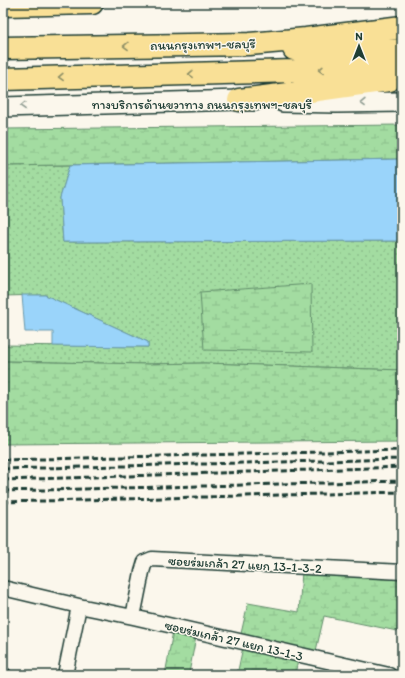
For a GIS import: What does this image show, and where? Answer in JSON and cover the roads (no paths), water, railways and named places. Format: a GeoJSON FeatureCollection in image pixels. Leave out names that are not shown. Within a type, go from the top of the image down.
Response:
{"type":"FeatureCollection","features":[{"type":"Feature","properties":{"kind":"highway"},"geometry":{"type":"LineString","coordinates":[[3,5],[92,3]]}},
{"type":"Feature","properties":{"kind":"highway","name":"ถนนกรุงเทพฯ-ชลบุรี"},"geometry":{"type":"LineString","coordinates":[[3,48],[249,44],[306,39],[402,27]]}},
{"type":"Feature","properties":{"kind":"highway"},"geometry":{"type":"LineString","coordinates":[[249,44],[342,54],[402,50]]}},
{"type":"Feature","properties":{"kind":"highway"},"geometry":{"type":"LineString","coordinates":[[3,79],[402,68]]}},
{"type":"Feature","properties":{"kind":"highway"},"geometry":{"type":"LineString","coordinates":[[239,100],[296,94],[402,78]]}},
{"type":"Feature","properties":{"kind":"main road","name":"ทางบริการด้านขวาทาง ถนนกรุงเทพฯ-ชลบุรี"},"geometry":{"type":"LineString","coordinates":[[3,107],[239,100],[336,103],[402,102]]}},
{"type":"Feature","properties":{"kind":"street","name":"ซอยร่มเกล้า 27 แยก 13-1-3-2"},"geometry":{"type":"LineString","coordinates":[[133,617],[145,562],[152,559],[402,572]]}},
{"type":"Feature","properties":{"kind":"street","name":"ซอยร่มเกล้า 27 แยก 13-1-3"},"geometry":{"type":"LineString","coordinates":[[3,588],[389,675]]}},
{"type":"Feature","properties":{"kind":"street"},"geometry":{"type":"LineString","coordinates":[[65,675],[79,606]]}},
{"type":"Feature","properties":{"kind":"water"},"geometry":{"type":"Polygon","coordinates":[[[402,159],[402,241],[63,242],[60,198],[70,165],[402,159]]]}},
{"type":"Feature","properties":{"kind":"water"},"geometry":{"type":"Polygon","coordinates":[[[22,295],[45,295],[148,342],[148,347],[53,346],[53,332],[25,332],[22,295]]]}},
{"type":"Feature","properties":{"kind":"railway"},"geometry":{"type":"LineString","coordinates":[[3,460],[402,450]]}},
{"type":"Feature","properties":{"kind":"railway"},"geometry":{"type":"LineString","coordinates":[[3,469],[402,459]]}},
{"type":"Feature","properties":{"kind":"railway"},"geometry":{"type":"LineString","coordinates":[[3,480],[402,467]]}},
{"type":"Feature","properties":{"kind":"railway"},"geometry":{"type":"LineString","coordinates":[[3,491],[402,481]]}},
{"type":"Feature","properties":{"kind":"railway"},"geometry":{"type":"LineString","coordinates":[[3,502],[402,492]]}}]}
